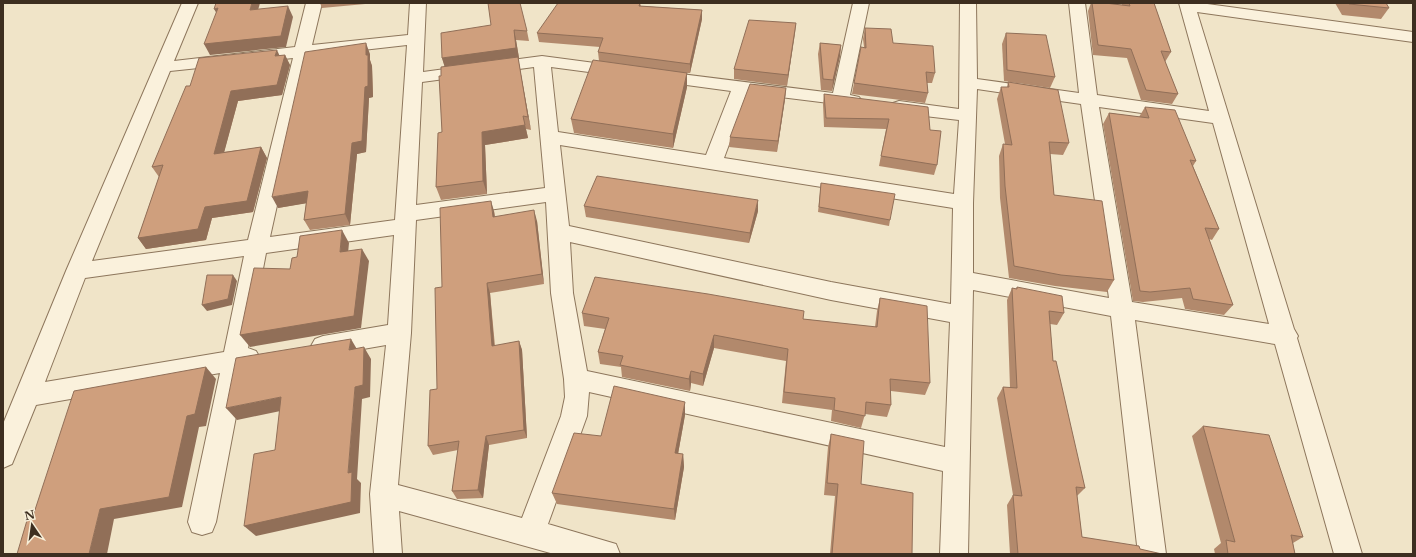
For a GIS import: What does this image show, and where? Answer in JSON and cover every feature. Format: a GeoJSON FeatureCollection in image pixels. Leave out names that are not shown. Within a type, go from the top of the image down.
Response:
{"type":"FeatureCollection","features":[{"type":"Feature","properties":{"kind":"street"},"geometry":{"type":"LineString","coordinates":[[3,456],[77,271],[190,3]]}},
{"type":"Feature","properties":{"kind":"street"},"geometry":{"type":"LineString","coordinates":[[202,522],[257,246],[314,3]]}},
{"type":"Feature","properties":{"kind":"street"},"geometry":{"type":"LineString","coordinates":[[388,554],[384,494],[399,333],[418,3]]}},
{"type":"Feature","properties":{"kind":"street"},"geometry":{"type":"LineString","coordinates":[[840,99],[861,3]]}},
{"type":"Feature","properties":{"kind":"street"},"geometry":{"type":"LineString","coordinates":[[954,554],[962,315],[963,203],[968,116],[968,3]]}},
{"type":"Feature","properties":{"kind":"street"},"geometry":{"type":"LineString","coordinates":[[1077,3],[1089,100],[1122,309],[1152,554]]}},
{"type":"Feature","properties":{"kind":"street"},"geometry":{"type":"LineString","coordinates":[[1348,554],[1286,336],[1187,4],[1413,37]]}},
{"type":"Feature","properties":{"kind":"street"},"geometry":{"type":"LineString","coordinates":[[162,67],[416,39]]}},
{"type":"Feature","properties":{"kind":"street"},"geometry":{"type":"LineString","coordinates":[[414,78],[542,61],[968,116]]}},
{"type":"Feature","properties":{"kind":"street"},"geometry":{"type":"LineString","coordinates":[[530,534],[574,416],[577,397],[576,379],[562,293],[559,232],[542,61]]}},
{"type":"Feature","properties":{"kind":"street"},"geometry":{"type":"LineString","coordinates":[[968,83],[1221,118]]}},
{"type":"Feature","properties":{"kind":"street"},"geometry":{"type":"LineString","coordinates":[[712,164],[741,87]]}},
{"type":"Feature","properties":{"kind":"street"},"geometry":{"type":"LineString","coordinates":[[550,137],[963,203]]}},
{"type":"Feature","properties":{"kind":"street"},"geometry":{"type":"LineString","coordinates":[[77,271],[257,246],[555,194]]}},
{"type":"Feature","properties":{"kind":"street"},"geometry":{"type":"LineString","coordinates":[[559,232],[831,291],[962,315]]}},
{"type":"Feature","properties":{"kind":"street"},"geometry":{"type":"LineString","coordinates":[[962,279],[1122,309],[1286,336]]}},
{"type":"Feature","properties":{"kind":"street"},"geometry":{"type":"LineString","coordinates":[[305,349],[399,333]]}},
{"type":"Feature","properties":{"kind":"street"},"geometry":{"type":"LineString","coordinates":[[26,396],[266,355]]}},
{"type":"Feature","properties":{"kind":"street"},"geometry":{"type":"LineString","coordinates":[[576,379],[956,462]]}},
{"type":"Feature","properties":{"kind":"street"},"geometry":{"type":"LineString","coordinates":[[384,494],[606,554]]}},
{"type":"Feature","properties":{"kind":"building"},"geometry":{"type":"Polygon","coordinates":[[[216,3],[252,3],[250,10],[288,6],[281,36],[204,44],[218,8],[214,9],[216,3]]]}},
{"type":"Feature","properties":{"kind":"building"},"geometry":{"type":"Polygon","coordinates":[[[488,3],[520,3],[527,31],[514,30],[516,48],[442,58],[441,33],[491,25],[488,3]]]}},
{"type":"Feature","properties":{"kind":"building"},"geometry":{"type":"Polygon","coordinates":[[[558,3],[640,3],[639,6],[702,10],[690,64],[598,52],[603,38],[537,33],[558,3]]]}},
{"type":"Feature","properties":{"kind":"building"},"geometry":{"type":"Polygon","coordinates":[[[1092,3],[1130,6],[1129,3],[1154,3],[1171,52],[1161,51],[1178,94],[1146,90],[1131,49],[1098,45],[1092,3]]]}},
{"type":"Feature","properties":{"kind":"building"},"geometry":{"type":"Polygon","coordinates":[[[1348,3],[1386,3],[1389,8],[1349,4],[1348,3]]]}},
{"type":"Feature","properties":{"kind":"building"},"geometry":{"type":"Polygon","coordinates":[[[749,20],[796,23],[788,75],[734,69],[749,20]]]}},
{"type":"Feature","properties":{"kind":"building"},"geometry":{"type":"Polygon","coordinates":[[[865,28],[891,29],[893,43],[933,46],[935,73],[926,72],[928,93],[854,83],[861,47],[866,48],[865,28]]]}},
{"type":"Feature","properties":{"kind":"building"},"geometry":{"type":"Polygon","coordinates":[[[1006,33],[1046,35],[1055,77],[1007,70],[1006,33]]]}},
{"type":"Feature","properties":{"kind":"building"},"geometry":{"type":"Polygon","coordinates":[[[366,43],[366,55],[368,55],[368,86],[365,87],[362,141],[352,143],[345,214],[304,220],[308,191],[272,197],[305,52],[366,43]]]}},
{"type":"Feature","properties":{"kind":"building"},"geometry":{"type":"Polygon","coordinates":[[[820,43],[841,45],[833,80],[823,79],[820,43]]]}},
{"type":"Feature","properties":{"kind":"building"},"geometry":{"type":"Polygon","coordinates":[[[277,50],[275,56],[285,55],[277,85],[231,91],[214,154],[261,147],[247,201],[205,207],[198,229],[138,238],[163,165],[152,167],[186,86],[190,86],[199,58],[277,50]]]}},
{"type":"Feature","properties":{"kind":"building"},"geometry":{"type":"Polygon","coordinates":[[[518,57],[528,117],[523,116],[525,125],[482,132],[483,181],[436,187],[438,133],[442,132],[439,76],[441,76],[441,67],[518,57]]]}},
{"type":"Feature","properties":{"kind":"building"},"geometry":{"type":"Polygon","coordinates":[[[593,60],[687,73],[673,134],[571,119],[593,60]]]}},
{"type":"Feature","properties":{"kind":"building"},"geometry":{"type":"Polygon","coordinates":[[[1008,82],[1058,90],[1069,143],[1049,142],[1054,195],[1102,201],[1114,280],[1061,275],[1014,266],[1005,186],[1003,144],[1012,145],[1001,87],[1009,87],[1008,82]]]}},
{"type":"Feature","properties":{"kind":"building"},"geometry":{"type":"Polygon","coordinates":[[[750,84],[786,88],[778,141],[730,137],[750,84]]]}},
{"type":"Feature","properties":{"kind":"building"},"geometry":{"type":"Polygon","coordinates":[[[824,94],[928,107],[930,130],[941,131],[937,165],[881,156],[889,119],[826,118],[824,94]]]}},
{"type":"Feature","properties":{"kind":"building"},"geometry":{"type":"Polygon","coordinates":[[[1145,107],[1175,110],[1196,161],[1190,160],[1219,229],[1205,228],[1233,305],[1193,299],[1190,288],[1150,292],[1140,291],[1109,113],[1149,118],[1145,107]]]}},
{"type":"Feature","properties":{"kind":"building"},"geometry":{"type":"Polygon","coordinates":[[[597,176],[758,200],[750,233],[584,206],[597,176]]]}},
{"type":"Feature","properties":{"kind":"building"},"geometry":{"type":"Polygon","coordinates":[[[821,183],[895,194],[890,220],[819,207],[821,183]]]}},
{"type":"Feature","properties":{"kind":"building"},"geometry":{"type":"Polygon","coordinates":[[[491,201],[493,217],[534,210],[542,274],[487,283],[492,346],[519,341],[524,430],[486,436],[478,490],[452,491],[459,441],[428,446],[430,390],[437,389],[435,288],[442,287],[440,208],[491,201]]]}},
{"type":"Feature","properties":{"kind":"building"},"geometry":{"type":"Polygon","coordinates":[[[342,230],[340,252],[362,249],[354,316],[240,335],[254,268],[290,269],[292,258],[297,257],[300,236],[342,230]]]}},
{"type":"Feature","properties":{"kind":"building"},"geometry":{"type":"Polygon","coordinates":[[[207,275],[233,275],[228,299],[202,305],[207,275]]]}},
{"type":"Feature","properties":{"kind":"building"},"geometry":{"type":"Polygon","coordinates":[[[595,277],[708,294],[804,311],[803,319],[877,327],[880,298],[927,306],[930,383],[890,379],[891,405],[866,402],[865,416],[834,410],[835,398],[784,392],[788,349],[714,335],[703,374],[691,371],[689,379],[620,365],[623,356],[598,352],[609,318],[582,313],[595,277]]]}},
{"type":"Feature","properties":{"kind":"building"},"geometry":{"type":"Polygon","coordinates":[[[1017,287],[1062,296],[1064,313],[1049,311],[1053,361],[1056,361],[1085,488],[1076,487],[1082,537],[1139,546],[1140,549],[1162,554],[1018,554],[1013,495],[1022,496],[1003,387],[1017,388],[1012,288],[1017,289],[1017,287]]]}},
{"type":"Feature","properties":{"kind":"building"},"geometry":{"type":"Polygon","coordinates":[[[351,339],[349,350],[364,347],[363,385],[355,387],[348,473],[352,472],[351,502],[244,526],[254,454],[275,450],[281,397],[226,408],[236,358],[351,339]]]}},
{"type":"Feature","properties":{"kind":"building"},"geometry":{"type":"Polygon","coordinates":[[[206,367],[195,414],[187,416],[169,497],[100,509],[89,554],[17,554],[28,517],[33,516],[74,391],[206,367]]]}},
{"type":"Feature","properties":{"kind":"building"},"geometry":{"type":"Polygon","coordinates":[[[614,386],[685,402],[675,453],[683,454],[674,509],[552,493],[574,433],[601,436],[614,386]]]}},
{"type":"Feature","properties":{"kind":"building"},"geometry":{"type":"Polygon","coordinates":[[[1203,426],[1269,435],[1303,537],[1291,535],[1295,554],[1228,554],[1226,540],[1235,542],[1203,426]]]}},
{"type":"Feature","properties":{"kind":"building"},"geometry":{"type":"Polygon","coordinates":[[[831,434],[864,441],[861,484],[913,493],[912,554],[832,554],[838,484],[827,483],[831,434]]]}}]}
